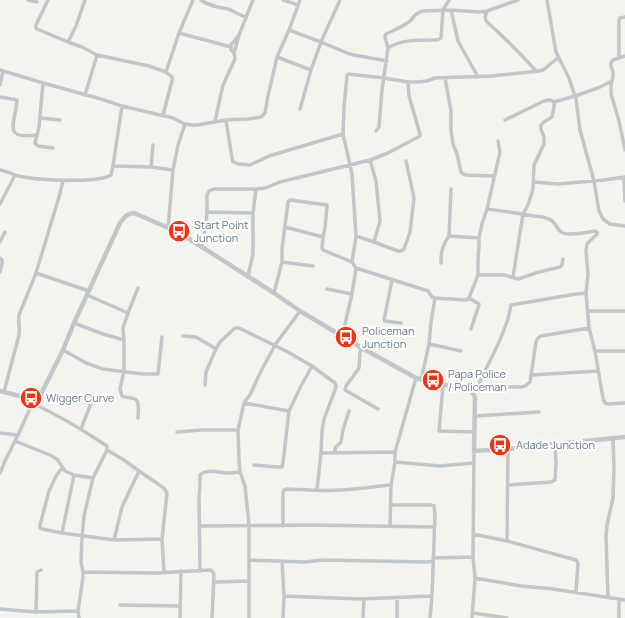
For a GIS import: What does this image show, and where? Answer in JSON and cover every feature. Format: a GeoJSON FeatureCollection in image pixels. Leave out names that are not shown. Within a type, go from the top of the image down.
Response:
{"type":"FeatureCollection","features":[{"type":"Feature","properties":{"kind":"street"},"geometry":{"type":"LineString","coordinates":[[28,0],[37,2]]}},
{"type":"Feature","properties":{"kind":"street"},"geometry":{"type":"LineString","coordinates":[[48,0],[36,28],[97,54],[149,66],[166,72],[172,77],[163,115]]}},
{"type":"Feature","properties":{"kind":"street"},"geometry":{"type":"LineString","coordinates":[[68,42],[76,26],[85,0]]}},
{"type":"Feature","properties":{"kind":"street"},"geometry":{"type":"LineString","coordinates":[[166,72],[179,33],[193,0]]}},
{"type":"Feature","properties":{"kind":"street"},"geometry":{"type":"LineString","coordinates":[[201,0],[212,6],[233,11],[245,18]]}},
{"type":"Feature","properties":{"kind":"street"},"geometry":{"type":"LineString","coordinates":[[234,53],[245,18],[253,0]]}},
{"type":"Feature","properties":{"kind":"street"},"geometry":{"type":"LineString","coordinates":[[282,0],[298,6]]}},
{"type":"Feature","properties":{"kind":"street"},"geometry":{"type":"LineString","coordinates":[[0,85],[2,71],[122,106],[177,119],[185,124],[197,125],[215,121],[261,117],[265,113],[277,57],[300,0]]}},
{"type":"Feature","properties":{"kind":"street"},"geometry":{"type":"LineString","coordinates":[[300,109],[321,42],[340,0]]}},
{"type":"Feature","properties":{"kind":"street"},"geometry":{"type":"LineString","coordinates":[[388,48],[397,44],[421,40],[437,40],[441,38],[443,10],[450,0]]}},
{"type":"Feature","properties":{"kind":"street"},"geometry":{"type":"LineString","coordinates":[[376,131],[379,127],[387,61],[388,48],[385,37],[386,34],[409,22],[416,13],[423,11],[451,10],[479,12],[487,11],[518,0]]}},
{"type":"Feature","properties":{"kind":"street"},"geometry":{"type":"LineString","coordinates":[[547,0],[554,46],[576,96],[582,139],[594,181],[599,211],[602,219],[610,224],[625,226]]}},
{"type":"Feature","properties":{"kind":"street"},"geometry":{"type":"LineString","coordinates":[[451,10],[458,41],[478,77]]}},
{"type":"Feature","properties":{"kind":"street"},"geometry":{"type":"LineString","coordinates":[[487,11],[485,17],[488,23],[506,38],[536,71]]}},
{"type":"Feature","properties":{"kind":"street"},"geometry":{"type":"LineString","coordinates":[[619,58],[619,20],[620,18],[625,17]]}},
{"type":"Feature","properties":{"kind":"street"},"geometry":{"type":"LineString","coordinates":[[289,30],[354,55],[387,61]]}},
{"type":"Feature","properties":{"kind":"street"},"geometry":{"type":"LineString","coordinates":[[179,33],[231,47],[234,53],[234,62],[223,85],[215,121]]}},
{"type":"Feature","properties":{"kind":"street"},"geometry":{"type":"LineString","coordinates":[[231,47],[239,35]]}},
{"type":"Feature","properties":{"kind":"street"},"geometry":{"type":"LineString","coordinates":[[85,95],[97,54]]}},
{"type":"Feature","properties":{"kind":"street"},"geometry":{"type":"LineString","coordinates":[[625,56],[613,60],[611,63],[613,76],[611,94],[625,150]]}},
{"type":"Feature","properties":{"kind":"street"},"geometry":{"type":"LineString","coordinates":[[277,57],[311,70]]}},
{"type":"Feature","properties":{"kind":"street"},"geometry":{"type":"LineString","coordinates":[[352,262],[356,236],[352,174],[343,134],[344,107],[348,74],[408,82],[422,82],[435,78],[492,76],[543,70],[558,58]]}},
{"type":"Feature","properties":{"kind":"street"},"geometry":{"type":"LineString","coordinates":[[446,78],[451,111],[453,144],[461,172],[467,175],[494,176]]}},
{"type":"Feature","properties":{"kind":"street"},"geometry":{"type":"LineString","coordinates":[[201,246],[205,231],[207,195],[209,191],[214,189],[265,188],[280,182],[370,160],[388,154],[420,135],[409,96],[408,82]]}},
{"type":"Feature","properties":{"kind":"street"},"geometry":{"type":"LineString","coordinates":[[505,120],[544,101],[550,100],[554,102],[576,96],[612,82]]}},
{"type":"Feature","properties":{"kind":"street"},"geometry":{"type":"LineString","coordinates":[[43,83],[40,118],[35,141],[37,145],[53,148]]}},
{"type":"Feature","properties":{"kind":"street"},"geometry":{"type":"LineString","coordinates":[[0,97],[17,100],[12,122],[15,133],[20,136],[36,135]]}},
{"type":"Feature","properties":{"kind":"street"},"geometry":{"type":"LineString","coordinates":[[513,276],[523,214],[528,205],[533,189],[534,165],[544,144],[541,125],[552,117],[554,102]]}},
{"type":"Feature","properties":{"kind":"street"},"geometry":{"type":"LineString","coordinates":[[0,170],[15,175],[63,181],[108,177],[111,175],[114,166],[122,106]]}},
{"type":"Feature","properties":{"kind":"street"},"geometry":{"type":"LineString","coordinates":[[40,118],[60,120]]}},
{"type":"Feature","properties":{"kind":"street"},"geometry":{"type":"LineString","coordinates":[[226,120],[233,162],[238,164],[250,165],[269,156],[343,134]]}},
{"type":"Feature","properties":{"kind":"street"},"geometry":{"type":"LineString","coordinates":[[168,228],[173,170],[178,145],[185,124]]}},
{"type":"Feature","properties":{"kind":"street"},"geometry":{"type":"LineString","coordinates":[[274,294],[282,262],[282,249],[288,202],[290,200],[327,205],[323,250],[352,262],[356,268],[392,278],[428,291],[432,297],[435,298],[466,300],[469,298],[478,275],[479,238],[500,152],[498,141]]}},
{"type":"Feature","properties":{"kind":"street"},"geometry":{"type":"LineString","coordinates":[[151,167],[153,145]]}},
{"type":"Feature","properties":{"kind":"street"},"geometry":{"type":"LineString","coordinates":[[370,160],[376,180],[380,221],[374,242]]}},
{"type":"Feature","properties":{"kind":"street"},"geometry":{"type":"LineString","coordinates":[[356,236],[398,251],[404,249],[410,232],[414,198],[406,161]]}},
{"type":"Feature","properties":{"kind":"street"},"geometry":{"type":"LineString","coordinates":[[114,166],[151,167],[173,170]]}},
{"type":"Feature","properties":{"kind":"street"},"geometry":{"type":"LineString","coordinates":[[0,204],[15,175]]}},
{"type":"Feature","properties":{"kind":"street"},"geometry":{"type":"LineString","coordinates":[[534,182],[558,184],[624,177],[625,201]]}},
{"type":"Feature","properties":{"kind":"street"},"geometry":{"type":"LineString","coordinates":[[63,181],[36,273],[18,318],[20,326],[19,335],[2,392],[34,402],[81,429],[107,446],[107,450],[164,488],[167,493],[162,539],[164,572]]}},
{"type":"Feature","properties":{"kind":"street"},"geometry":{"type":"LineString","coordinates":[[248,276],[253,254],[253,214],[256,189]]}},
{"type":"Feature","properties":{"kind":"street"},"geometry":{"type":"LineString","coordinates":[[441,263],[441,253],[444,242],[448,236],[451,189]]}},
{"type":"Feature","properties":{"kind":"street"},"geometry":{"type":"LineString","coordinates":[[487,209],[551,219],[561,232],[565,234],[597,232],[595,237],[587,244],[586,250],[588,275],[586,293],[589,328],[605,403],[625,403]]}},
{"type":"Feature","properties":{"kind":"street"},"geometry":{"type":"LineString","coordinates":[[207,212],[253,214]]}},
{"type":"Feature","properties":{"kind":"street"},"geometry":{"type":"LineString","coordinates":[[0,473],[34,402],[41,394],[63,350],[117,229],[126,216],[134,213],[180,233],[342,337],[419,379],[468,389],[473,393],[475,398],[473,463],[473,557],[475,578],[472,618]]}},
{"type":"Feature","properties":{"kind":"street"},"geometry":{"type":"LineString","coordinates":[[285,227],[323,237]]}},
{"type":"Feature","properties":{"kind":"street"},"geometry":{"type":"LineString","coordinates":[[0,242],[5,232]]}},
{"type":"Feature","properties":{"kind":"street"},"geometry":{"type":"LineString","coordinates":[[448,236],[479,238]]}},
{"type":"Feature","properties":{"kind":"street"},"geometry":{"type":"LineString","coordinates":[[0,258],[2,260],[0,272]]}},
{"type":"Feature","properties":{"kind":"street"},"geometry":{"type":"LineString","coordinates":[[478,275],[504,275],[518,278],[560,267],[563,259]]}},
{"type":"Feature","properties":{"kind":"street"},"geometry":{"type":"LineString","coordinates":[[282,262],[313,266]]}},
{"type":"Feature","properties":{"kind":"street"},"geometry":{"type":"LineString","coordinates":[[342,337],[352,294],[356,268]]}},
{"type":"Feature","properties":{"kind":"street"},"geometry":{"type":"LineString","coordinates":[[36,273],[88,293],[128,313]]}},
{"type":"Feature","properties":{"kind":"street"},"geometry":{"type":"LineString","coordinates":[[392,278],[384,320],[401,323]]}},
{"type":"Feature","properties":{"kind":"street"},"geometry":{"type":"LineString","coordinates":[[138,288],[128,313],[123,331],[124,371],[121,393],[122,396],[135,399],[137,401],[138,418]]}},
{"type":"Feature","properties":{"kind":"street"},"geometry":{"type":"LineString","coordinates":[[327,289],[352,294]]}},
{"type":"Feature","properties":{"kind":"street"},"geometry":{"type":"LineString","coordinates":[[473,393],[477,388],[500,340],[508,319],[511,305],[586,293]]}},
{"type":"Feature","properties":{"kind":"street"},"geometry":{"type":"LineString","coordinates":[[390,526],[391,485],[395,462],[395,452],[429,344],[430,322],[435,298]]}},
{"type":"Feature","properties":{"kind":"street"},"geometry":{"type":"LineString","coordinates":[[469,298],[480,305],[471,329]]}},
{"type":"Feature","properties":{"kind":"street"},"geometry":{"type":"LineString","coordinates":[[249,618],[248,525],[245,486],[240,472],[238,430],[244,403],[251,393],[275,345],[300,311]]}},
{"type":"Feature","properties":{"kind":"street"},"geometry":{"type":"LineString","coordinates":[[588,311],[625,311]]}},
{"type":"Feature","properties":{"kind":"street"},"geometry":{"type":"LineString","coordinates":[[74,323],[124,340]]}},
{"type":"Feature","properties":{"kind":"street"},"geometry":{"type":"LineString","coordinates":[[205,385],[206,372],[220,342],[235,328],[239,328],[275,345],[312,366],[335,384],[378,409]]}},
{"type":"Feature","properties":{"kind":"street"},"geometry":{"type":"LineString","coordinates":[[477,388],[525,386],[530,382],[536,342],[540,336],[589,328]]}},
{"type":"Feature","properties":{"kind":"street"},"geometry":{"type":"LineString","coordinates":[[183,336],[196,337],[216,349]]}},
{"type":"Feature","properties":{"kind":"street"},"geometry":{"type":"LineString","coordinates":[[63,350],[86,363],[103,369],[142,374],[158,374],[162,337]]}},
{"type":"Feature","properties":{"kind":"street"},"geometry":{"type":"LineString","coordinates":[[429,344],[461,351]]}},
{"type":"Feature","properties":{"kind":"street"},"geometry":{"type":"LineString","coordinates":[[317,490],[322,453],[322,431],[324,420],[341,387],[359,368],[360,352],[362,348]]}},
{"type":"Feature","properties":{"kind":"street"},"geometry":{"type":"LineString","coordinates":[[595,351],[625,351]]}},
{"type":"Feature","properties":{"kind":"street"},"geometry":{"type":"LineString","coordinates":[[254,465],[282,467],[288,411],[312,366]]}},
{"type":"Feature","properties":{"kind":"street"},"geometry":{"type":"LineString","coordinates":[[531,375],[598,371]]}},
{"type":"Feature","properties":{"kind":"street"},"geometry":{"type":"LineString","coordinates":[[443,385],[439,431],[474,432]]}},
{"type":"Feature","properties":{"kind":"street"},"geometry":{"type":"LineString","coordinates":[[81,429],[93,398]]}},
{"type":"Feature","properties":{"kind":"street"},"geometry":{"type":"LineString","coordinates":[[244,403],[288,411]]}},
{"type":"Feature","properties":{"kind":"street"},"geometry":{"type":"LineString","coordinates":[[335,453],[334,448],[342,440],[342,430],[349,411]]}},
{"type":"Feature","properties":{"kind":"street"},"geometry":{"type":"LineString","coordinates":[[475,416],[539,412]]}},
{"type":"Feature","properties":{"kind":"street"},"geometry":{"type":"LineString","coordinates":[[177,432],[201,430],[238,430]]}},
{"type":"Feature","properties":{"kind":"street"},"geometry":{"type":"LineString","coordinates":[[0,433],[18,435]]}},
{"type":"Feature","properties":{"kind":"street"},"geometry":{"type":"LineString","coordinates":[[474,451],[555,445],[625,437]]}},
{"type":"Feature","properties":{"kind":"street"},"geometry":{"type":"LineString","coordinates":[[608,596],[606,530],[614,494],[613,438]]}},
{"type":"Feature","properties":{"kind":"street"},"geometry":{"type":"LineString","coordinates":[[15,441],[57,459],[65,471],[74,475],[93,478]]}},
{"type":"Feature","properties":{"kind":"street"},"geometry":{"type":"LineString","coordinates":[[508,485],[554,481],[556,463],[555,445]]}},
{"type":"Feature","properties":{"kind":"street"},"geometry":{"type":"LineString","coordinates":[[507,541],[508,449]]}},
{"type":"Feature","properties":{"kind":"street"},"geometry":{"type":"LineString","coordinates":[[79,618],[78,611],[83,572],[81,562],[84,516],[93,478],[107,450]]}},
{"type":"Feature","properties":{"kind":"street"},"geometry":{"type":"LineString","coordinates":[[322,453],[395,452]]}},
{"type":"Feature","properties":{"kind":"street"},"geometry":{"type":"LineString","coordinates":[[395,462],[440,466],[473,463]]}},
{"type":"Feature","properties":{"kind":"street"},"geometry":{"type":"LineString","coordinates":[[62,468],[56,476],[49,491],[40,528],[62,533],[114,540],[162,539]]}},
{"type":"Feature","properties":{"kind":"street"},"geometry":{"type":"LineString","coordinates":[[114,540],[122,507],[139,471]]}},
{"type":"Feature","properties":{"kind":"street"},"geometry":{"type":"LineString","coordinates":[[200,571],[200,475],[203,472],[209,471],[230,473],[240,472]]}},
{"type":"Feature","properties":{"kind":"street"},"geometry":{"type":"LineString","coordinates":[[62,533],[74,475]]}},
{"type":"Feature","properties":{"kind":"street"},"geometry":{"type":"LineString","coordinates":[[283,526],[284,490],[353,489],[391,485]]}},
{"type":"Feature","properties":{"kind":"street"},"geometry":{"type":"LineString","coordinates":[[391,505],[434,506],[432,596],[430,618]]}},
{"type":"Feature","properties":{"kind":"street"},"geometry":{"type":"LineString","coordinates":[[200,526],[248,525],[434,527]]}},
{"type":"Feature","properties":{"kind":"street"},"geometry":{"type":"LineString","coordinates":[[473,534],[507,541],[576,560],[578,563],[576,592]]}},
{"type":"Feature","properties":{"kind":"street"},"geometry":{"type":"LineString","coordinates":[[249,560],[282,562],[322,560],[359,562],[428,562],[433,559],[473,557]]}},
{"type":"Feature","properties":{"kind":"street"},"geometry":{"type":"LineString","coordinates":[[282,562],[284,596],[283,618]]}},
{"type":"Feature","properties":{"kind":"street"},"geometry":{"type":"LineString","coordinates":[[36,612],[36,572],[41,570]]}},
{"type":"Feature","properties":{"kind":"street"},"geometry":{"type":"LineString","coordinates":[[83,572],[164,572],[210,570],[213,572],[214,582],[212,618]]}},
{"type":"Feature","properties":{"kind":"street"},"geometry":{"type":"LineString","coordinates":[[180,618],[181,571]]}},
{"type":"Feature","properties":{"kind":"street"},"geometry":{"type":"LineString","coordinates":[[475,578],[521,586],[608,596],[625,600]]}},
{"type":"Feature","properties":{"kind":"street"},"geometry":{"type":"LineString","coordinates":[[214,582],[249,581]]}},
{"type":"Feature","properties":{"kind":"street"},"geometry":{"type":"LineString","coordinates":[[284,596],[364,599],[432,596]]}},
{"type":"Feature","properties":{"kind":"street"},"geometry":{"type":"LineString","coordinates":[[397,598],[397,618]]}},
{"type":"Feature","properties":{"kind":"street"},"geometry":{"type":"LineString","coordinates":[[363,618],[364,599]]}},
{"type":"Feature","properties":{"kind":"street"},"geometry":{"type":"LineString","coordinates":[[619,599],[619,618]]}},
{"type":"Feature","properties":{"kind":"street"},"geometry":{"type":"LineString","coordinates":[[120,605],[180,606]]}},
{"type":"Feature","properties":{"kind":"street"},"geometry":{"type":"LineString","coordinates":[[0,609],[36,612],[78,611]]}},
{"type":"Feature","properties":{"kind":"street"},"geometry":{"type":"LineString","coordinates":[[473,612],[507,618]]}},
{"type":"Feature","properties":{"kind":"place","name":"Start Point Junction"},"geometry":{"type":"Point","coordinates":[179,231]}},
{"type":"Feature","properties":{"kind":"place","name":"Policeman Junction"},"geometry":{"type":"Point","coordinates":[346,337]}},
{"type":"Feature","properties":{"kind":"place","name":"Papa Police / Policeman"},"geometry":{"type":"Point","coordinates":[433,380]}},
{"type":"Feature","properties":{"kind":"place","name":"Wigger Curve"},"geometry":{"type":"Point","coordinates":[31,398]}},
{"type":"Feature","properties":{"kind":"place","name":"Adade Junction"},"geometry":{"type":"Point","coordinates":[500,445]}}]}
